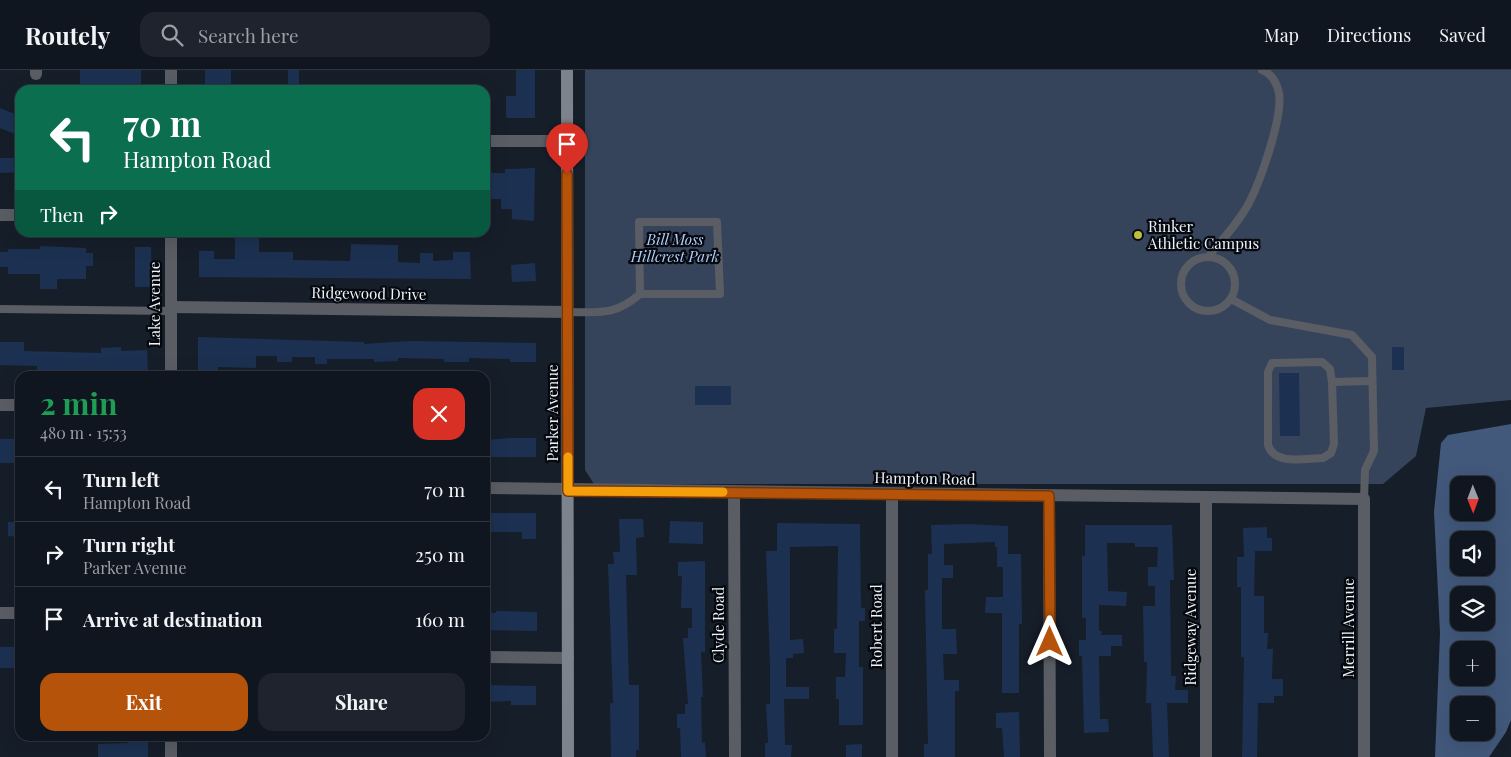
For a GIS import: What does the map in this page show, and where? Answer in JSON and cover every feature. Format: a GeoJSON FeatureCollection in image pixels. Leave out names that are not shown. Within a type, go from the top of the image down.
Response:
{"type":"FeatureCollection","features":[{"type":"Feature","properties":{"kind":"street"},"geometry":{"type":"LineString","coordinates":[[171,70],[171,85]]}},
{"type":"Feature","properties":{"kind":"street","name":"Parker Avenue"},"geometry":{"type":"LineString","coordinates":[[567,70],[568,757]]}},
{"type":"Feature","properties":{"kind":"street"},"geometry":{"type":"LineString","coordinates":[[490,140],[567,141]]}},
{"type":"Feature","properties":{"kind":"street"},"geometry":{"type":"LineString","coordinates":[[0,215],[15,215]]}},
{"type":"Feature","properties":{"kind":"street","name":"Lake Avenue"},"geometry":{"type":"LineString","coordinates":[[171,237],[171,371]]}},
{"type":"Feature","properties":{"kind":"street","name":"Ridgewood Drive"},"geometry":{"type":"LineString","coordinates":[[171,309],[568,312]]}},
{"type":"Feature","properties":{"kind":"street"},"geometry":{"type":"LineString","coordinates":[[0,405],[15,405]]}},
{"type":"Feature","properties":{"kind":"street","name":"Hampton Road"},"geometry":{"type":"LineString","coordinates":[[490,488],[568,491],[1364,499]]}},
{"type":"Feature","properties":{"kind":"street","name":"Clyde Road"},"geometry":{"type":"LineString","coordinates":[[734,492],[735,757]]}},
{"type":"Feature","properties":{"kind":"street","name":"Robert Road"},"geometry":{"type":"LineString","coordinates":[[892,494],[892,757]]}},
{"type":"Feature","properties":{"kind":"street"},"geometry":{"type":"LineString","coordinates":[[1049,496],[1050,757]]}},
{"type":"Feature","properties":{"kind":"street","name":"Ridgeway Avenue"},"geometry":{"type":"LineString","coordinates":[[1206,497],[1206,757]]}},
{"type":"Feature","properties":{"kind":"street","name":"Merrill Avenue"},"geometry":{"type":"LineString","coordinates":[[1364,499],[1364,757]]}},
{"type":"Feature","properties":{"kind":"street"},"geometry":{"type":"LineString","coordinates":[[0,613],[15,613]]}},
{"type":"Feature","properties":{"kind":"street"},"geometry":{"type":"LineString","coordinates":[[490,657],[568,658]]}},
{"type":"Feature","properties":{"kind":"street"},"geometry":{"type":"LineString","coordinates":[[171,741],[171,757]]}},
{"type":"Feature","properties":{"kind":"lane"},"geometry":{"type":"LineString","coordinates":[[1208,257],[1222,261],[1234,275],[1235,285],[1231,299],[1219,309],[1210,311],[1197,309],[1186,300],[1182,292],[1182,276],[1194,262],[1208,257],[1249,202],[1266,158],[1278,117],[1280,95],[1276,82],[1268,72],[1262,70]]}},
{"type":"Feature","properties":{"kind":"lane"},"geometry":{"type":"LineString","coordinates":[[568,312],[612,311],[626,307],[640,294],[720,294],[718,222],[639,222],[640,294]]}},
{"type":"Feature","properties":{"kind":"lane"},"geometry":{"type":"LineString","coordinates":[[1231,299],[1270,320],[1352,335],[1372,357],[1374,450],[1365,470],[1364,499]]}},
{"type":"Feature","properties":{"kind":"lane"},"geometry":{"type":"LineString","coordinates":[[0,309],[171,309]]}},
{"type":"Feature","properties":{"kind":"lane"},"geometry":{"type":"LineString","coordinates":[[1322,362],[1330,369],[1332,382],[1334,444],[1331,453],[1323,458],[1282,459],[1272,454],[1268,444],[1268,372],[1272,363],[1322,362]]}},
{"type":"Feature","properties":{"kind":"lane"},"geometry":{"type":"LineString","coordinates":[[1332,382],[1372,381]]}},
{"type":"Feature","properties":{"kind":"green space","name":"Rinker Athletic Campus"},"geometry":{"type":"Polygon","coordinates":[[[585,70],[1511,70],[1511,400],[1426,408],[1416,456],[1383,484],[594,484],[585,470],[585,70]]]}},
{"type":"Feature","properties":{"kind":"shaded area"},"geometry":{"type":"Polygon","coordinates":[[[1511,424],[1511,720],[1506,732],[1489,757],[1435,757],[1440,633],[1434,512],[1441,443],[1448,435],[1511,424]]]}},
{"type":"Feature","properties":{"kind":"building"},"geometry":{"type":"Polygon","coordinates":[[[80,70],[141,70],[141,85],[80,85],[80,70]]]}},
{"type":"Feature","properties":{"kind":"building"},"geometry":{"type":"Polygon","coordinates":[[[205,70],[231,70],[231,85],[205,85],[205,70]]]}},
{"type":"Feature","properties":{"kind":"building"},"geometry":{"type":"Polygon","coordinates":[[[288,70],[299,70],[299,85],[288,85],[288,70]]]}},
{"type":"Feature","properties":{"kind":"building"},"geometry":{"type":"Polygon","coordinates":[[[516,70],[535,70],[535,118],[506,118],[506,96],[516,96],[516,70]]]}},
{"type":"Feature","properties":{"kind":"building"},"geometry":{"type":"Polygon","coordinates":[[[0,108],[15,114],[15,134],[0,128],[0,108]]]}},
{"type":"Feature","properties":{"kind":"building"},"geometry":{"type":"Polygon","coordinates":[[[0,158],[15,158],[15,172],[0,173],[0,158]]]}},
{"type":"Feature","properties":{"kind":"building"},"geometry":{"type":"Polygon","coordinates":[[[535,168],[534,221],[512,219],[512,209],[501,209],[501,199],[490,199],[490,173],[505,173],[505,169],[535,168]]]}},
{"type":"Feature","properties":{"kind":"building"},"geometry":{"type":"Polygon","coordinates":[[[235,237],[259,237],[259,252],[293,252],[293,260],[350,261],[351,244],[398,245],[398,262],[420,263],[420,253],[433,253],[433,261],[453,260],[453,252],[470,252],[471,279],[199,277],[199,251],[214,251],[214,259],[235,259],[235,237]]]}},
{"type":"Feature","properties":{"kind":"building"},"geometry":{"type":"Polygon","coordinates":[[[40,246],[86,248],[86,253],[93,253],[93,266],[86,266],[86,279],[57,279],[57,289],[40,289],[40,274],[8,274],[8,267],[0,267],[0,252],[8,252],[8,249],[40,249],[40,246]]]}},
{"type":"Feature","properties":{"kind":"building"},"geometry":{"type":"Polygon","coordinates":[[[135,247],[151,247],[152,287],[135,287],[135,247]]]}},
{"type":"Feature","properties":{"kind":"building"},"geometry":{"type":"Polygon","coordinates":[[[535,263],[536,281],[512,282],[511,265],[535,263]]]}},
{"type":"Feature","properties":{"kind":"building"},"geometry":{"type":"Polygon","coordinates":[[[198,337],[364,342],[364,344],[410,341],[536,343],[536,362],[510,362],[510,359],[469,358],[469,362],[444,362],[444,359],[398,358],[398,361],[374,362],[374,359],[327,359],[327,364],[315,364],[315,357],[292,357],[292,362],[277,362],[277,356],[256,356],[256,368],[218,367],[218,371],[198,371],[198,337]]]}},
{"type":"Feature","properties":{"kind":"building"},"geometry":{"type":"Polygon","coordinates":[[[0,342],[24,342],[24,351],[101,353],[101,348],[121,347],[121,351],[147,350],[148,371],[37,371],[37,366],[0,365],[0,342]]]}},
{"type":"Feature","properties":{"kind":"building"},"geometry":{"type":"Polygon","coordinates":[[[1392,347],[1404,347],[1404,370],[1392,370],[1392,347]]]}},
{"type":"Feature","properties":{"kind":"building"},"geometry":{"type":"Polygon","coordinates":[[[1279,373],[1299,373],[1300,436],[1280,436],[1279,373]]]}},
{"type":"Feature","properties":{"kind":"building"},"geometry":{"type":"Polygon","coordinates":[[[695,386],[731,386],[731,405],[695,405],[695,386]]]}},
{"type":"Feature","properties":{"kind":"building"},"geometry":{"type":"Polygon","coordinates":[[[536,438],[536,457],[490,457],[490,440],[536,438]]]}},
{"type":"Feature","properties":{"kind":"building"},"geometry":{"type":"Polygon","coordinates":[[[0,439],[15,439],[15,463],[0,463],[0,439]]]}},
{"type":"Feature","properties":{"kind":"building"},"geometry":{"type":"Polygon","coordinates":[[[490,513],[536,513],[536,539],[522,539],[522,532],[490,532],[490,513]]]}},
{"type":"Feature","properties":{"kind":"building"},"geometry":{"type":"Polygon","coordinates":[[[619,519],[643,519],[644,537],[636,538],[637,575],[626,575],[629,685],[639,685],[639,750],[636,750],[636,757],[611,757],[610,703],[613,703],[608,564],[614,564],[613,552],[620,552],[619,519]]]}},
{"type":"Feature","properties":{"kind":"building"},"geometry":{"type":"Polygon","coordinates":[[[670,521],[703,522],[703,544],[669,543],[670,521]]]}},
{"type":"Feature","properties":{"kind":"building"},"geometry":{"type":"Polygon","coordinates":[[[8,522],[15,522],[15,537],[8,536],[8,522]]]}},
{"type":"Feature","properties":{"kind":"building"},"geometry":{"type":"Polygon","coordinates":[[[777,523],[860,524],[861,608],[865,608],[865,621],[859,621],[859,667],[863,667],[863,725],[839,725],[839,699],[836,699],[836,677],[845,677],[846,653],[834,653],[834,629],[837,629],[838,546],[790,547],[790,640],[803,639],[804,653],[793,654],[793,658],[786,658],[786,687],[809,687],[809,699],[784,699],[785,745],[792,745],[791,757],[765,757],[765,743],[768,743],[766,704],[770,704],[766,551],[777,551],[777,523]]]}},
{"type":"Feature","properties":{"kind":"building"},"geometry":{"type":"Polygon","coordinates":[[[931,525],[1008,526],[1008,554],[1021,554],[1022,624],[1019,624],[1019,693],[1002,693],[1002,613],[985,613],[986,597],[1003,597],[1003,567],[997,567],[997,547],[995,547],[995,542],[944,544],[944,565],[953,565],[953,578],[942,578],[942,629],[956,629],[957,654],[943,654],[944,680],[959,680],[959,691],[955,691],[955,757],[924,757],[924,744],[928,744],[925,590],[928,590],[928,554],[932,554],[931,525]]]}},
{"type":"Feature","properties":{"kind":"building"},"geometry":{"type":"Polygon","coordinates":[[[1085,525],[1172,525],[1174,580],[1170,580],[1171,676],[1176,676],[1175,690],[1188,690],[1188,703],[1167,703],[1169,757],[1153,757],[1151,703],[1146,703],[1147,662],[1144,662],[1143,606],[1155,606],[1155,586],[1148,586],[1148,567],[1157,567],[1158,547],[1135,547],[1135,543],[1107,543],[1108,591],[1127,592],[1126,606],[1099,605],[1099,631],[1102,631],[1101,635],[1122,635],[1122,646],[1111,646],[1111,656],[1099,656],[1100,719],[1108,719],[1109,732],[1084,733],[1082,656],[1079,656],[1079,640],[1086,640],[1086,618],[1082,618],[1082,556],[1085,556],[1085,525]]]}},
{"type":"Feature","properties":{"kind":"building"},"geometry":{"type":"Polygon","coordinates":[[[1267,527],[1267,538],[1272,538],[1272,551],[1255,551],[1254,596],[1264,596],[1264,633],[1268,633],[1267,649],[1273,649],[1272,679],[1283,679],[1283,696],[1274,696],[1274,703],[1258,703],[1257,757],[1242,757],[1244,657],[1241,657],[1241,587],[1237,587],[1237,557],[1244,557],[1243,528],[1267,527]]]}},
{"type":"Feature","properties":{"kind":"building"},"geometry":{"type":"Polygon","coordinates":[[[705,561],[705,652],[701,652],[703,697],[701,697],[702,743],[705,742],[706,757],[681,757],[680,728],[677,728],[677,714],[685,714],[685,704],[688,704],[683,638],[688,638],[688,628],[692,628],[692,608],[681,608],[682,576],[678,576],[678,562],[705,561]]]}},
{"type":"Feature","properties":{"kind":"building"},"geometry":{"type":"Polygon","coordinates":[[[496,611],[537,612],[537,631],[490,630],[490,613],[496,613],[496,611]]]}},
{"type":"Feature","properties":{"kind":"building"},"geometry":{"type":"Polygon","coordinates":[[[0,647],[15,647],[15,668],[0,668],[0,647]]]}},
{"type":"Feature","properties":{"kind":"building"},"geometry":{"type":"Polygon","coordinates":[[[490,685],[536,686],[536,705],[511,705],[511,701],[490,702],[490,685]]]}},
{"type":"Feature","properties":{"kind":"building"},"geometry":{"type":"Polygon","coordinates":[[[1019,712],[1020,757],[1004,757],[1002,728],[996,728],[996,713],[1019,712]]]}},
{"type":"Feature","properties":{"kind":"building"},"geometry":{"type":"Polygon","coordinates":[[[128,741],[148,741],[148,757],[98,757],[98,744],[128,743],[128,741]]]}},
{"type":"Feature","properties":{"kind":"building"},"geometry":{"type":"Polygon","coordinates":[[[862,744],[862,757],[846,757],[846,745],[862,744]]]}},
{"type":"Feature","properties":{"kind":"slow traffic"},"geometry":{"type":"LineString","coordinates":[[568,457],[568,491],[723,492]]}},
{"type":"Feature","properties":{"kind":"place","name":"Rinker Athletic Campus"},"geometry":{"type":"Point","coordinates":[1138,235]}},
{"type":"Feature","properties":{"kind":"route"},"geometry":{"type":"LineString","coordinates":[[567,174],[568,491],[1049,496],[1050,642]]}},
{"type":"Feature","properties":{"kind":"park label","name":"Bill Moss Hillcrest Park"},"geometry":{"type":"Point","coordinates":[675,248]}}]}
